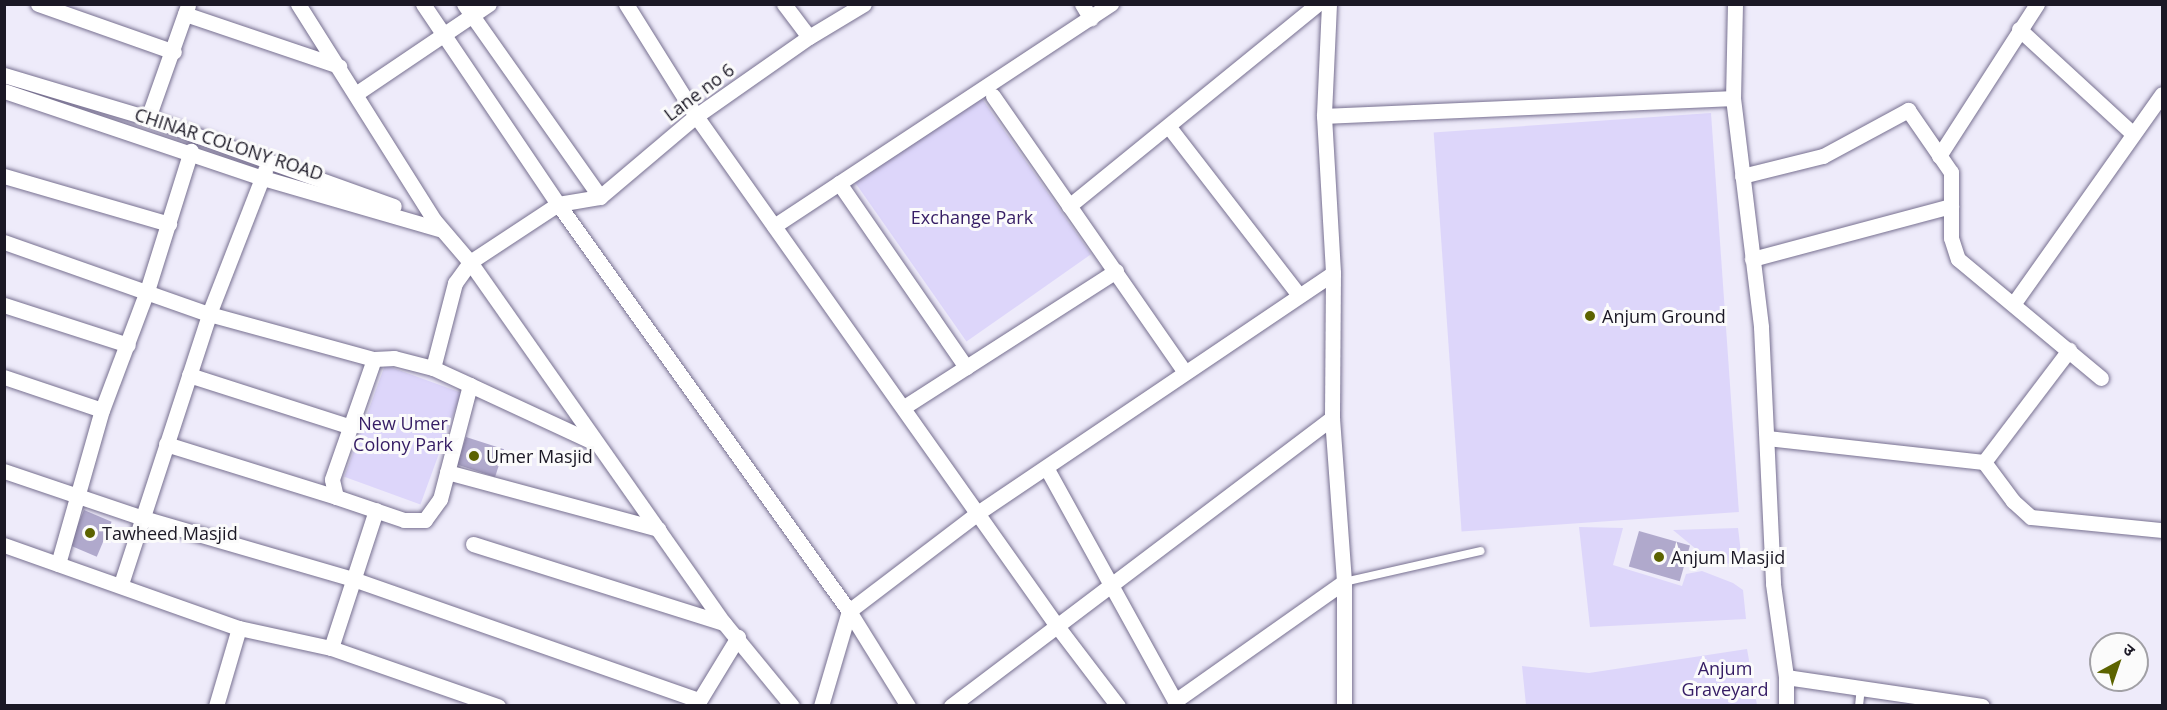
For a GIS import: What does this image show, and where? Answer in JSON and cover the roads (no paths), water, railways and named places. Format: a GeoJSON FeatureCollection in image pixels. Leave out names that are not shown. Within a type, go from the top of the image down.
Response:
{"type":"FeatureCollection","features":[{"type":"Feature","properties":{"kind":"street"},"geometry":{"type":"LineString","coordinates":[[38,4],[174,52]]}},
{"type":"Feature","properties":{"kind":"street"},"geometry":{"type":"LineString","coordinates":[[298,4],[357,93],[438,225],[470,261],[593,442],[724,623],[738,637],[792,705]]}},
{"type":"Feature","properties":{"kind":"street"},"geometry":{"type":"LineString","coordinates":[[423,4],[558,204],[849,611],[908,705]]}},
{"type":"Feature","properties":{"kind":"street"},"geometry":{"type":"LineString","coordinates":[[357,93],[444,36],[468,10],[489,4]]}},
{"type":"Feature","properties":{"kind":"street"},"geometry":{"type":"LineString","coordinates":[[626,4],[696,116],[979,512],[1057,626],[1118,705]]}},
{"type":"Feature","properties":{"kind":"street"},"geometry":{"type":"LineString","coordinates":[[784,4],[809,37]]}},
{"type":"Feature","properties":{"kind":"street","name":"Lane no 6"},"geometry":{"type":"LineString","coordinates":[[600,197],[696,116],[809,37],[864,4]]}},
{"type":"Feature","properties":{"kind":"street"},"geometry":{"type":"LineString","coordinates":[[1082,4],[1091,20]]}},
{"type":"Feature","properties":{"kind":"street"},"geometry":{"type":"LineString","coordinates":[[774,226],[1091,20],[1111,4]]}},
{"type":"Feature","properties":{"kind":"street"},"geometry":{"type":"LineString","coordinates":[[1069,206],[1318,4]]}},
{"type":"Feature","properties":{"kind":"street"},"geometry":{"type":"LineString","coordinates":[[1329,4],[1324,116],[1333,273],[1332,418],[1344,582],[1344,705]]}},
{"type":"Feature","properties":{"kind":"street"},"geometry":{"type":"LineString","coordinates":[[1939,156],[2037,4]]}},
{"type":"Feature","properties":{"kind":"street"},"geometry":{"type":"LineString","coordinates":[[1736,5],[1733,98],[1752,259],[1767,438],[1773,584],[1786,677],[1786,705]]}},
{"type":"Feature","properties":{"kind":"street"},"geometry":{"type":"LineString","coordinates":[[148,118],[174,52],[187,9],[339,66]]}},
{"type":"Feature","properties":{"kind":"street"},"geometry":{"type":"LineString","coordinates":[[433,368],[455,283],[470,261],[558,204],[600,197],[468,10]]}},
{"type":"Feature","properties":{"kind":"street"},"geometry":{"type":"LineString","coordinates":[[2019,29],[2133,134]]}},
{"type":"Feature","properties":{"kind":"street","name":"CHINAR COLONY ROAD"},"geometry":{"type":"LineString","coordinates":[[4,75],[148,118],[438,225]]}},
{"type":"Feature","properties":{"kind":"street","name":"CHINAR COLONY ROAD"},"geometry":{"type":"LineString","coordinates":[[4,91],[191,151],[262,178],[438,225]]}},
{"type":"Feature","properties":{"kind":"street"},"geometry":{"type":"LineString","coordinates":[[2014,303],[2163,94]]}},
{"type":"Feature","properties":{"kind":"street"},"geometry":{"type":"LineString","coordinates":[[993,96],[1185,372]]}},
{"type":"Feature","properties":{"kind":"street"},"geometry":{"type":"LineString","coordinates":[[1324,116],[1733,98]]}},
{"type":"Feature","properties":{"kind":"street"},"geometry":{"type":"LineString","coordinates":[[1742,176],[1823,156],[1906,109],[1951,172],[1951,238],[1958,259],[2014,303],[2101,378]]}},
{"type":"Feature","properties":{"kind":"street"},"geometry":{"type":"LineString","coordinates":[[1169,127],[1299,295]]}},
{"type":"Feature","properties":{"kind":"street"},"geometry":{"type":"LineString","coordinates":[[58,564],[102,410],[147,291],[191,151]]}},
{"type":"Feature","properties":{"kind":"street"},"geometry":{"type":"LineString","coordinates":[[121,584],[209,314],[268,162]]}},
{"type":"Feature","properties":{"kind":"street"},"geometry":{"type":"LineString","coordinates":[[4,176],[169,224]]}},
{"type":"Feature","properties":{"kind":"street"},"geometry":{"type":"LineString","coordinates":[[839,183],[966,367]]}},
{"type":"Feature","properties":{"kind":"street"},"geometry":{"type":"LineString","coordinates":[[1752,259],[1950,206]]}},
{"type":"Feature","properties":{"kind":"street"},"geometry":{"type":"LineString","coordinates":[[4,242],[209,314],[374,359],[394,358],[433,368],[593,442]]}},
{"type":"Feature","properties":{"kind":"street"},"geometry":{"type":"LineString","coordinates":[[904,407],[1116,271]]}},
{"type":"Feature","properties":{"kind":"street"},"geometry":{"type":"LineString","coordinates":[[821,705],[849,611],[979,512],[1047,469],[1185,372],[1333,273]]}},
{"type":"Feature","properties":{"kind":"street"},"geometry":{"type":"LineString","coordinates":[[4,305],[128,345]]}},
{"type":"Feature","properties":{"kind":"street"},"geometry":{"type":"LineString","coordinates":[[1984,462],[2069,350]]}},
{"type":"Feature","properties":{"kind":"street"},"geometry":{"type":"LineString","coordinates":[[336,496],[332,479],[374,359]]}},
{"type":"Feature","properties":{"kind":"street"},"geometry":{"type":"LineString","coordinates":[[189,375],[351,427]]}},
{"type":"Feature","properties":{"kind":"street"},"geometry":{"type":"LineString","coordinates":[[4,377],[102,410]]}},
{"type":"Feature","properties":{"kind":"street"},"geometry":{"type":"LineString","coordinates":[[166,444],[336,496],[404,520],[425,520],[440,499],[470,385]]}},
{"type":"Feature","properties":{"kind":"street"},"geometry":{"type":"LineString","coordinates":[[951,705],[1057,626],[1111,582],[1332,418]]}},
{"type":"Feature","properties":{"kind":"street"},"geometry":{"type":"LineString","coordinates":[[1767,438],[1984,462],[2013,501],[2031,517],[2163,530]]}},
{"type":"Feature","properties":{"kind":"street"},"geometry":{"type":"LineString","coordinates":[[1047,469],[1177,703],[1344,582]]}},
{"type":"Feature","properties":{"kind":"street"},"geometry":{"type":"LineString","coordinates":[[4,471],[143,518],[353,579],[698,703],[738,637]]}},
{"type":"Feature","properties":{"kind":"street"},"geometry":{"type":"LineString","coordinates":[[447,472],[658,529]]}},
{"type":"Feature","properties":{"kind":"street"},"geometry":{"type":"LineString","coordinates":[[331,648],[376,510]]}},
{"type":"Feature","properties":{"kind":"street"},"geometry":{"type":"LineString","coordinates":[[473,544],[724,623]]}},
{"type":"Feature","properties":{"kind":"street"},"geometry":{"type":"LineString","coordinates":[[4,545],[121,584],[239,628],[331,648],[490,704]]}},
{"type":"Feature","properties":{"kind":"street"},"geometry":{"type":"LineString","coordinates":[[216,705],[239,628]]}},
{"type":"Feature","properties":{"kind":"street"},"geometry":{"type":"LineString","coordinates":[[1786,677],[1982,705]]}},
{"type":"Feature","properties":{"kind":"lane"},"geometry":{"type":"LineString","coordinates":[[1344,582],[1481,551]]}},
{"type":"Feature","properties":{"kind":"lane"},"geometry":{"type":"LineString","coordinates":[[1860,705],[1861,686]]}},
{"type":"Feature","properties":{"kind":"place","name":"Anjum Ground"},"geometry":{"type":"Point","coordinates":[1590,316]}},
{"type":"Feature","properties":{"kind":"place","name":"Umer Masjid"},"geometry":{"type":"Point","coordinates":[474,456]}},
{"type":"Feature","properties":{"kind":"place","name":"Tawheed Masjid"},"geometry":{"type":"Point","coordinates":[90,533]}},
{"type":"Feature","properties":{"kind":"place","name":"Anjum Masjid"},"geometry":{"type":"Point","coordinates":[1659,557]}},
{"type":"Feature","properties":{"kind":"park label","name":"Exchange Park"},"geometry":{"type":"Point","coordinates":[972,217]}},
{"type":"Feature","properties":{"kind":"park label","name":"New Umer Colony Park"},"geometry":{"type":"Point","coordinates":[403,434]}},
{"type":"Feature","properties":{"kind":"park label","name":"Anjum Graveyard"},"geometry":{"type":"Point","coordinates":[1725,679]}}]}
